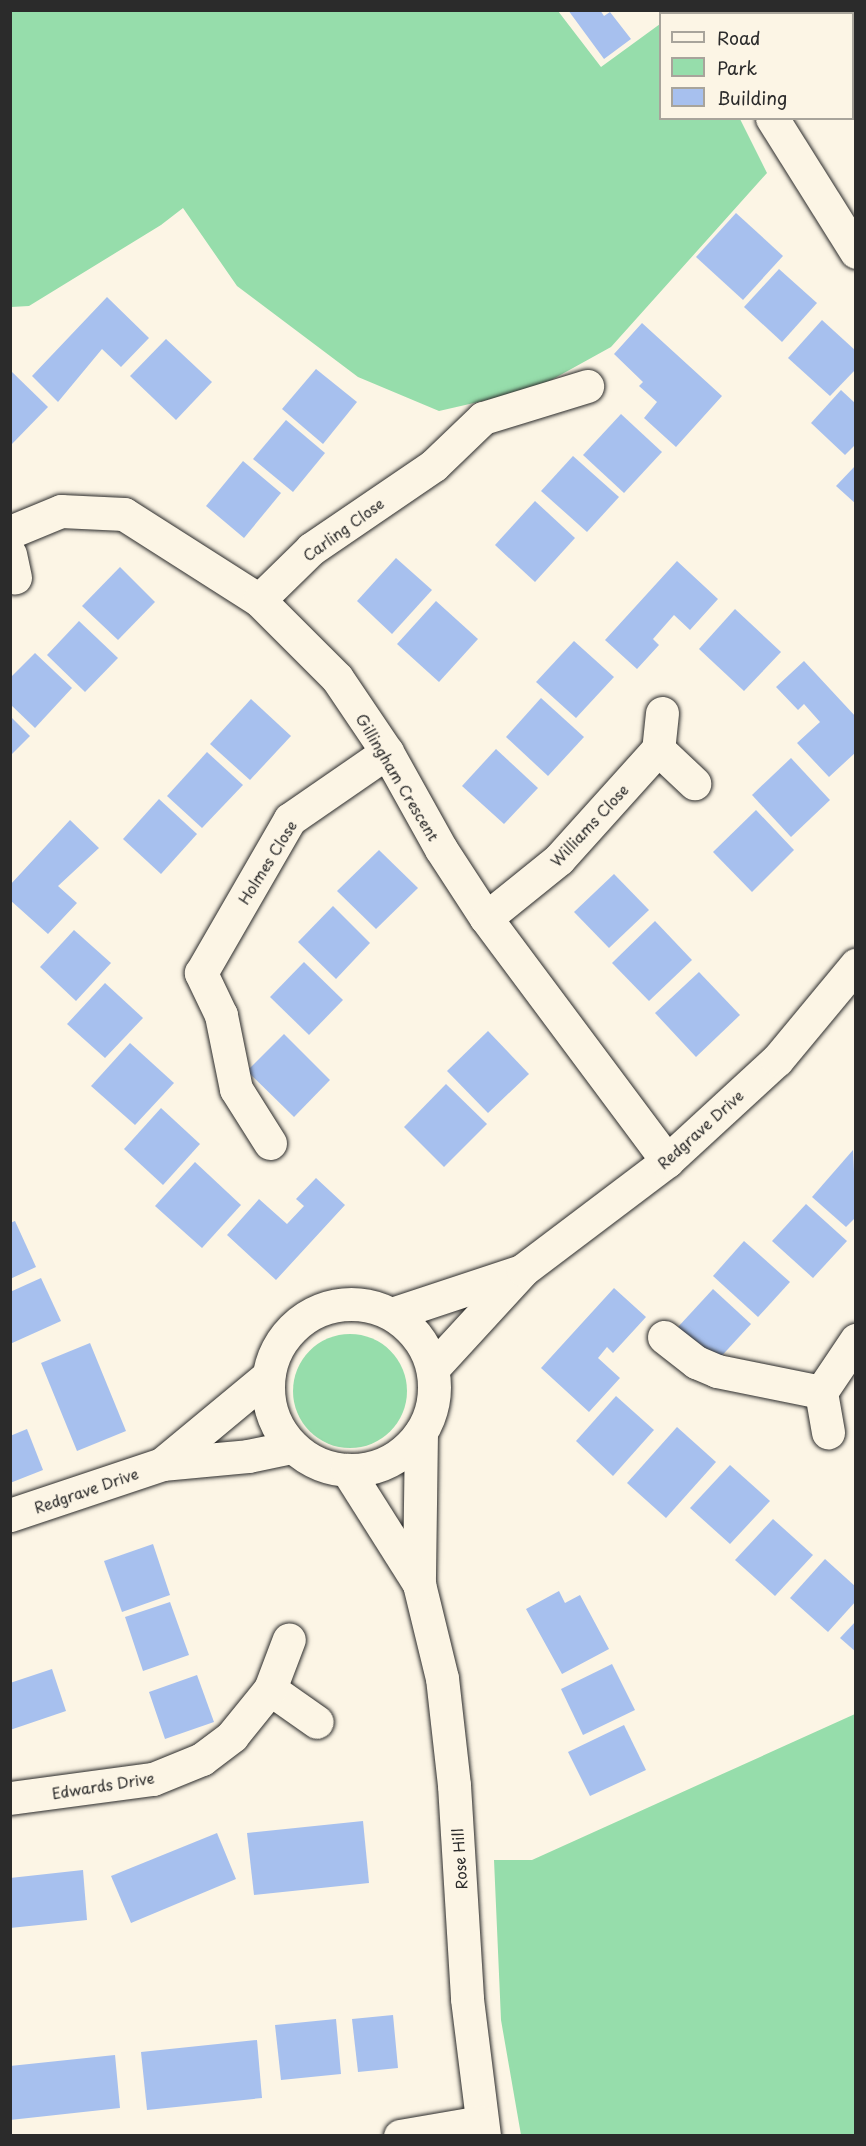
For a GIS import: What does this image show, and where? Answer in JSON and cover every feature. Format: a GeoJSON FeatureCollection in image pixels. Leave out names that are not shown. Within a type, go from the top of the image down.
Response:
{"type":"FeatureCollection","features":[{"type":"Feature","properties":{"kind":"street"},"geometry":{"type":"LineString","coordinates":[[773,120],[855,252]]}},
{"type":"Feature","properties":{"kind":"street","name":"Carling Close"},"geometry":{"type":"LineString","coordinates":[[259,600],[311,549],[434,465],[483,418],[587,386]]}},
{"type":"Feature","properties":{"kind":"street","name":"Gillingham Crescent"},"geometry":{"type":"LineString","coordinates":[[10,532],[61,511],[124,514],[259,600],[337,678],[387,752],[441,849],[486,918],[667,1161]]}},
{"type":"Feature","properties":{"kind":"street"},"geometry":{"type":"LineString","coordinates":[[663,713],[658,748],[694,783]]}},
{"type":"Feature","properties":{"kind":"street","name":"Williams Close"},"geometry":{"type":"LineString","coordinates":[[486,918],[560,859],[658,748]]}},
{"type":"Feature","properties":{"kind":"street","name":"Holmes Close"},"geometry":{"type":"LineString","coordinates":[[270,1143],[236,1089],[221,1015],[201,973],[290,819],[387,752]]}},
{"type":"Feature","properties":{"kind":"street","name":"Redgrave Drive"},"geometry":{"type":"LineString","coordinates":[[433,1368],[523,1270],[667,1161],[777,1060],[855,965]]}},
{"type":"Feature","properties":{"kind":"street","name":"Redgrave Drive"},"geometry":{"type":"LineString","coordinates":[[392,1314],[523,1270]]}},
{"type":"Feature","properties":{"kind":"street"},"geometry":{"type":"LineString","coordinates":[[339,1303],[367,1305],[392,1314],[410,1328],[424,1346],[433,1368],[434,1390],[421,1432],[401,1453],[376,1467],[347,1470],[318,1463],[292,1447],[277,1426],[268,1401],[268,1376],[276,1349],[292,1328],[314,1312],[339,1303]]}},
{"type":"Feature","properties":{"kind":"street"},"geometry":{"type":"LineString","coordinates":[[664,1337],[696,1362],[776,1385],[821,1392]]}},
{"type":"Feature","properties":{"kind":"street"},"geometry":{"type":"LineString","coordinates":[[828,1432],[821,1392],[855,1340]]}},
{"type":"Feature","properties":{"kind":"street","name":"Redgrave Drive"},"geometry":{"type":"LineString","coordinates":[[162,1464],[268,1376]]}},
{"type":"Feature","properties":{"kind":"street","name":"Rose Hill"},"geometry":{"type":"LineString","coordinates":[[421,1432],[419,1584],[442,1678],[483,2129]]}},
{"type":"Feature","properties":{"kind":"street","name":"Redgrave Drive"},"geometry":{"type":"LineString","coordinates":[[10,1515],[162,1464],[292,1447]]}},
{"type":"Feature","properties":{"kind":"street","name":"Rose Hill"},"geometry":{"type":"LineString","coordinates":[[347,1470],[419,1584]]}},
{"type":"Feature","properties":{"kind":"street","name":"Edwards Drive"},"geometry":{"type":"LineString","coordinates":[[10,1798],[153,1779],[202,1759],[232,1736],[270,1689],[289,1639]]}},
{"type":"Feature","properties":{"kind":"street"},"geometry":{"type":"LineString","coordinates":[[270,1689],[317,1722]]}},
{"type":"Feature","properties":{"kind":"street"},"geometry":{"type":"LineString","coordinates":[[400,2136],[483,2129]]}},
{"type":"Feature","properties":{"kind":"green space"},"geometry":{"type":"Polygon","coordinates":[[[10,11],[558,11],[601,67],[659,25],[659,120],[740,120],[767,173],[611,347],[535,389],[439,411],[358,377],[237,286],[183,208],[161,225],[29,306],[11,307],[10,11]]]}},
{"type":"Feature","properties":{"kind":"green space"},"geometry":{"type":"Polygon","coordinates":[[[350,1334],[372,1338],[390,1351],[403,1369],[407,1391],[403,1413],[390,1431],[372,1444],[350,1448],[328,1444],[310,1431],[297,1413],[293,1391],[297,1369],[310,1351],[328,1338],[350,1334]]]}},
{"type":"Feature","properties":{"kind":"green space"},"geometry":{"type":"Polygon","coordinates":[[[855,1714],[855,2135],[521,2135],[501,2020],[494,1860],[532,1860],[855,1714]]]}},
{"type":"Feature","properties":{"kind":"building"},"geometry":{"type":"Polygon","coordinates":[[[568,10],[600,10],[604,16],[610,12],[631,39],[604,59],[568,10]]]}},
{"type":"Feature","properties":{"kind":"building"},"geometry":{"type":"Polygon","coordinates":[[[856,36],[856,59],[854,57],[856,36]]]}},
{"type":"Feature","properties":{"kind":"building"},"geometry":{"type":"Polygon","coordinates":[[[736,213],[783,256],[743,300],[696,257],[736,213]]]}},
{"type":"Feature","properties":{"kind":"building"},"geometry":{"type":"Polygon","coordinates":[[[779,269],[817,303],[782,342],[744,307],[779,269]]]}},
{"type":"Feature","properties":{"kind":"building"},"geometry":{"type":"Polygon","coordinates":[[[107,297],[149,338],[121,367],[102,349],[58,402],[32,376],[107,297]]]}},
{"type":"Feature","properties":{"kind":"building"},"geometry":{"type":"Polygon","coordinates":[[[822,320],[856,351],[856,369],[830,396],[788,358],[822,320]]]}},
{"type":"Feature","properties":{"kind":"building"},"geometry":{"type":"Polygon","coordinates":[[[642,323],[722,396],[676,447],[644,418],[657,402],[639,386],[643,382],[614,354],[642,323]]]}},
{"type":"Feature","properties":{"kind":"building"},"geometry":{"type":"Polygon","coordinates":[[[166,339],[212,382],[176,420],[130,376],[166,339]]]}},
{"type":"Feature","properties":{"kind":"building"},"geometry":{"type":"Polygon","coordinates":[[[316,369],[357,402],[323,444],[282,409],[316,369]]]}},
{"type":"Feature","properties":{"kind":"building"},"geometry":{"type":"Polygon","coordinates":[[[10,370],[48,407],[10,446],[10,370]]]}},
{"type":"Feature","properties":{"kind":"building"},"geometry":{"type":"Polygon","coordinates":[[[841,390],[856,404],[856,444],[845,455],[811,423],[841,390]]]}},
{"type":"Feature","properties":{"kind":"building"},"geometry":{"type":"Polygon","coordinates":[[[621,414],[662,452],[624,493],[583,455],[621,414]]]}},
{"type":"Feature","properties":{"kind":"building"},"geometry":{"type":"Polygon","coordinates":[[[286,420],[325,453],[293,492],[253,459],[286,420]]]}},
{"type":"Feature","properties":{"kind":"building"},"geometry":{"type":"Polygon","coordinates":[[[573,456],[619,497],[587,532],[541,491],[573,456]]]}},
{"type":"Feature","properties":{"kind":"building"},"geometry":{"type":"Polygon","coordinates":[[[243,461],[281,493],[244,538],[206,506],[243,461]]]}},
{"type":"Feature","properties":{"kind":"building"},"geometry":{"type":"Polygon","coordinates":[[[856,465],[856,504],[836,486],[856,465]]]}},
{"type":"Feature","properties":{"kind":"building"},"geometry":{"type":"Polygon","coordinates":[[[535,501],[575,538],[535,582],[495,545],[535,501]]]}},
{"type":"Feature","properties":{"kind":"building"},"geometry":{"type":"Polygon","coordinates":[[[396,558],[432,590],[392,634],[357,601],[396,558]]]}},
{"type":"Feature","properties":{"kind":"building"},"geometry":{"type":"Polygon","coordinates":[[[677,561],[718,599],[690,630],[674,615],[653,639],[659,645],[637,669],[605,640],[677,561]]]}},
{"type":"Feature","properties":{"kind":"building"},"geometry":{"type":"Polygon","coordinates":[[[120,567],[155,602],[118,640],[82,606],[120,567]]]}},
{"type":"Feature","properties":{"kind":"building"},"geometry":{"type":"Polygon","coordinates":[[[436,601],[478,639],[439,682],[397,644],[436,601]]]}},
{"type":"Feature","properties":{"kind":"building"},"geometry":{"type":"Polygon","coordinates":[[[735,609],[781,652],[744,691],[699,649],[735,609]]]}},
{"type":"Feature","properties":{"kind":"building"},"geometry":{"type":"Polygon","coordinates":[[[79,621],[118,658],[85,692],[47,655],[79,621]]]}},
{"type":"Feature","properties":{"kind":"building"},"geometry":{"type":"Polygon","coordinates":[[[574,641],[614,677],[576,718],[536,682],[574,641]]]}},
{"type":"Feature","properties":{"kind":"building"},"geometry":{"type":"Polygon","coordinates":[[[35,653],[72,688],[35,728],[10,704],[10,678],[35,653]]]}},
{"type":"Feature","properties":{"kind":"building"},"geometry":{"type":"Polygon","coordinates":[[[804,661],[856,717],[856,752],[829,777],[797,743],[820,722],[804,704],[798,710],[776,687],[804,661]]]}},
{"type":"Feature","properties":{"kind":"building"},"geometry":{"type":"Polygon","coordinates":[[[541,698],[584,737],[548,776],[506,737],[541,698]]]}},
{"type":"Feature","properties":{"kind":"building"},"geometry":{"type":"Polygon","coordinates":[[[251,699],[291,736],[250,780],[210,744],[251,699]]]}},
{"type":"Feature","properties":{"kind":"building"},"geometry":{"type":"Polygon","coordinates":[[[10,716],[30,736],[10,756],[10,716]]]}},
{"type":"Feature","properties":{"kind":"building"},"geometry":{"type":"Polygon","coordinates":[[[496,749],[538,788],[504,824],[462,786],[496,749]]]}},
{"type":"Feature","properties":{"kind":"building"},"geometry":{"type":"Polygon","coordinates":[[[207,752],[243,785],[202,828],[167,796],[207,752]]]}},
{"type":"Feature","properties":{"kind":"building"},"geometry":{"type":"Polygon","coordinates":[[[791,758],[830,800],[791,837],[752,795],[791,758]]]}},
{"type":"Feature","properties":{"kind":"building"},"geometry":{"type":"Polygon","coordinates":[[[159,799],[197,834],[161,874],[123,839],[159,799]]]}},
{"type":"Feature","properties":{"kind":"building"},"geometry":{"type":"Polygon","coordinates":[[[756,810],[794,850],[752,892],[713,852],[756,810]]]}},
{"type":"Feature","properties":{"kind":"building"},"geometry":{"type":"Polygon","coordinates":[[[70,820],[99,848],[58,886],[77,903],[48,934],[10,900],[10,885],[70,820]]]}},
{"type":"Feature","properties":{"kind":"building"},"geometry":{"type":"Polygon","coordinates":[[[379,850],[418,888],[376,929],[337,891],[379,850]]]}},
{"type":"Feature","properties":{"kind":"building"},"geometry":{"type":"Polygon","coordinates":[[[614,874],[649,910],[609,948],[574,912],[614,874]]]}},
{"type":"Feature","properties":{"kind":"building"},"geometry":{"type":"Polygon","coordinates":[[[333,906],[370,943],[336,979],[298,942],[333,906]]]}},
{"type":"Feature","properties":{"kind":"building"},"geometry":{"type":"Polygon","coordinates":[[[655,921],[692,960],[649,1001],[612,963],[655,921]]]}},
{"type":"Feature","properties":{"kind":"building"},"geometry":{"type":"Polygon","coordinates":[[[74,930],[111,963],[76,1001],[40,967],[74,930]]]}},
{"type":"Feature","properties":{"kind":"building"},"geometry":{"type":"Polygon","coordinates":[[[304,962],[343,1000],[309,1035],[270,997],[304,962]]]}},
{"type":"Feature","properties":{"kind":"building"},"geometry":{"type":"Polygon","coordinates":[[[699,972],[740,1015],[696,1057],[655,1013],[699,972]]]}},
{"type":"Feature","properties":{"kind":"building"},"geometry":{"type":"Polygon","coordinates":[[[105,983],[143,1018],[105,1058],[67,1024],[105,983]]]}},
{"type":"Feature","properties":{"kind":"building"},"geometry":{"type":"Polygon","coordinates":[[[488,1031],[529,1074],[488,1113],[447,1071],[488,1031]]]}},
{"type":"Feature","properties":{"kind":"building"},"geometry":{"type":"Polygon","coordinates":[[[284,1034],[330,1080],[294,1117],[247,1071],[284,1034]]]}},
{"type":"Feature","properties":{"kind":"building"},"geometry":{"type":"Polygon","coordinates":[[[130,1043],[174,1083],[135,1125],[91,1086],[130,1043]]]}},
{"type":"Feature","properties":{"kind":"building"},"geometry":{"type":"Polygon","coordinates":[[[446,1084],[487,1124],[444,1167],[404,1127],[446,1084]]]}},
{"type":"Feature","properties":{"kind":"building"},"geometry":{"type":"Polygon","coordinates":[[[161,1108],[200,1144],[163,1185],[124,1149],[161,1108]]]}},
{"type":"Feature","properties":{"kind":"building"},"geometry":{"type":"Polygon","coordinates":[[[853,1150],[856,1217],[846,1227],[812,1197],[853,1150]]]}},
{"type":"Feature","properties":{"kind":"building"},"geometry":{"type":"Polygon","coordinates":[[[195,1162],[241,1205],[202,1248],[155,1206],[195,1162]]]}},
{"type":"Feature","properties":{"kind":"building"},"geometry":{"type":"Polygon","coordinates":[[[316,1178],[345,1205],[276,1280],[227,1235],[259,1199],[287,1224],[304,1206],[296,1199],[316,1178]]]}},
{"type":"Feature","properties":{"kind":"building"},"geometry":{"type":"Polygon","coordinates":[[[806,1204],[847,1241],[813,1278],[772,1241],[806,1204]]]}},
{"type":"Feature","properties":{"kind":"building"},"geometry":{"type":"Polygon","coordinates":[[[15,1221],[36,1267],[10,1279],[10,1223],[15,1221]]]}},
{"type":"Feature","properties":{"kind":"building"},"geometry":{"type":"Polygon","coordinates":[[[744,1241],[790,1282],[758,1317],[713,1276],[744,1241]]]}},
{"type":"Feature","properties":{"kind":"building"},"geometry":{"type":"Polygon","coordinates":[[[41,1278],[61,1321],[10,1344],[10,1292],[41,1278]]]}},
{"type":"Feature","properties":{"kind":"building"},"geometry":{"type":"Polygon","coordinates":[[[614,1288],[646,1317],[613,1353],[607,1347],[598,1358],[620,1378],[589,1412],[541,1368],[614,1288]]]}},
{"type":"Feature","properties":{"kind":"building"},"geometry":{"type":"Polygon","coordinates":[[[713,1289],[751,1324],[716,1362],[678,1327],[713,1289]]]}},
{"type":"Feature","properties":{"kind":"building"},"geometry":{"type":"Polygon","coordinates":[[[90,1343],[126,1431],[77,1451],[41,1363],[90,1343]]]}},
{"type":"Feature","properties":{"kind":"building"},"geometry":{"type":"Polygon","coordinates":[[[616,1396],[654,1430],[613,1476],[576,1441],[616,1396]]]}},
{"type":"Feature","properties":{"kind":"building"},"geometry":{"type":"Polygon","coordinates":[[[677,1427],[716,1462],[666,1518],[627,1483],[677,1427]]]}},
{"type":"Feature","properties":{"kind":"building"},"geometry":{"type":"Polygon","coordinates":[[[27,1429],[43,1470],[10,1483],[10,1436],[27,1429]]]}},
{"type":"Feature","properties":{"kind":"building"},"geometry":{"type":"Polygon","coordinates":[[[730,1465],[770,1501],[730,1544],[690,1508],[730,1465]]]}},
{"type":"Feature","properties":{"kind":"building"},"geometry":{"type":"Polygon","coordinates":[[[773,1519],[813,1555],[775,1596],[735,1560],[773,1519]]]}},
{"type":"Feature","properties":{"kind":"building"},"geometry":{"type":"Polygon","coordinates":[[[153,1544],[170,1595],[122,1612],[104,1561],[153,1544]]]}},
{"type":"Feature","properties":{"kind":"building"},"geometry":{"type":"Polygon","coordinates":[[[825,1559],[856,1587],[856,1601],[828,1632],[790,1598],[825,1559]]]}},
{"type":"Feature","properties":{"kind":"building"},"geometry":{"type":"Polygon","coordinates":[[[559,1591],[565,1603],[580,1595],[609,1649],[562,1674],[526,1609],[559,1591]]]}},
{"type":"Feature","properties":{"kind":"building"},"geometry":{"type":"Polygon","coordinates":[[[170,1602],[189,1655],[143,1671],[125,1617],[170,1602]]]}},
{"type":"Feature","properties":{"kind":"building"},"geometry":{"type":"Polygon","coordinates":[[[856,1621],[856,1652],[840,1638],[856,1621]]]}},
{"type":"Feature","properties":{"kind":"building"},"geometry":{"type":"Polygon","coordinates":[[[612,1664],[635,1710],[583,1735],[561,1689],[612,1664]]]}},
{"type":"Feature","properties":{"kind":"building"},"geometry":{"type":"Polygon","coordinates":[[[52,1669],[66,1711],[10,1730],[10,1683],[52,1669]]]}},
{"type":"Feature","properties":{"kind":"building"},"geometry":{"type":"Polygon","coordinates":[[[197,1675],[214,1722],[165,1739],[149,1692],[197,1675]]]}},
{"type":"Feature","properties":{"kind":"building"},"geometry":{"type":"Polygon","coordinates":[[[624,1725],[646,1770],[590,1796],[568,1752],[624,1725]]]}},
{"type":"Feature","properties":{"kind":"building"},"geometry":{"type":"Polygon","coordinates":[[[363,1821],[369,1883],[254,1895],[247,1833],[363,1821]]]}},
{"type":"Feature","properties":{"kind":"building"},"geometry":{"type":"Polygon","coordinates":[[[217,1833],[236,1879],[131,1923],[111,1876],[217,1833]]]}},
{"type":"Feature","properties":{"kind":"building"},"geometry":{"type":"Polygon","coordinates":[[[83,1870],[87,1920],[10,1928],[10,1878],[83,1870]]]}},
{"type":"Feature","properties":{"kind":"building"},"geometry":{"type":"Polygon","coordinates":[[[393,2015],[398,2068],[358,2072],[352,2019],[393,2015]]]}},
{"type":"Feature","properties":{"kind":"building"},"geometry":{"type":"Polygon","coordinates":[[[336,2019],[341,2074],[281,2080],[275,2025],[336,2019]]]}},
{"type":"Feature","properties":{"kind":"building"},"geometry":{"type":"Polygon","coordinates":[[[257,2040],[262,2098],[147,2110],[141,2052],[257,2040]]]}},
{"type":"Feature","properties":{"kind":"building"},"geometry":{"type":"Polygon","coordinates":[[[115,2055],[120,2108],[10,2120],[10,2066],[115,2055]]]}}]}
